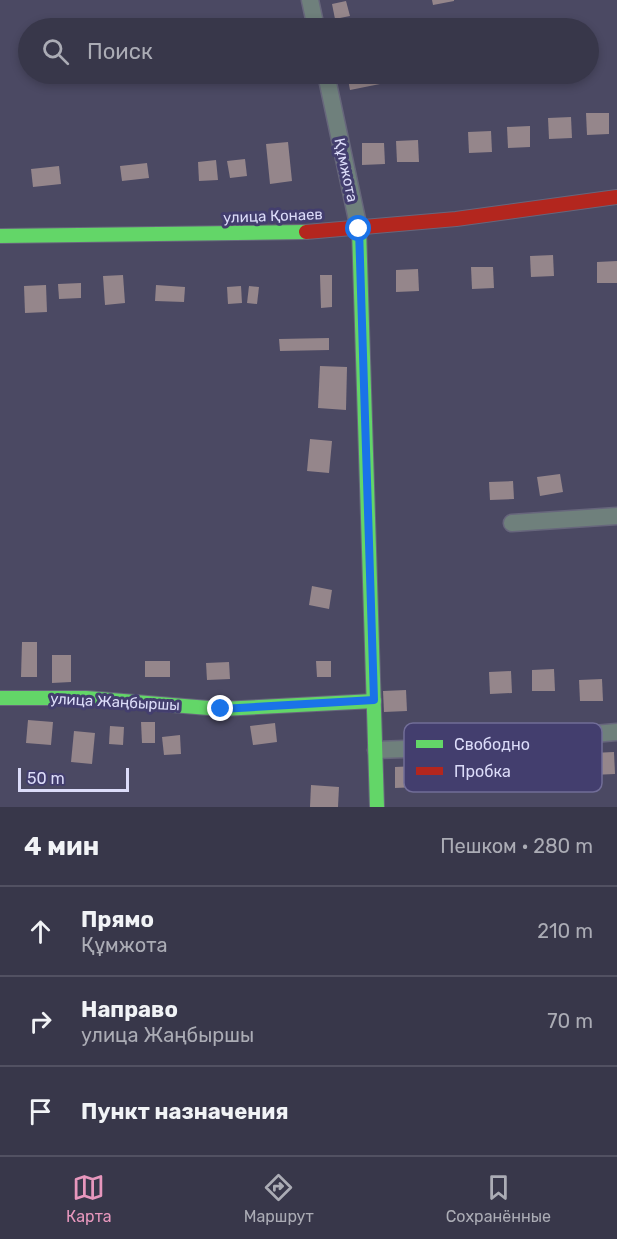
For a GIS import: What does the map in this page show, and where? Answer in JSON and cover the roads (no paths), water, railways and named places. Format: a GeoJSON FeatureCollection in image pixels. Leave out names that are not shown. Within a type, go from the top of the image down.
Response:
{"type":"FeatureCollection","features":[{"type":"Feature","properties":{"kind":"street"},"geometry":{"type":"LineString","coordinates":[[310,0],[314,18]]}},
{"type":"Feature","properties":{"kind":"street","name":"Құмжота"},"geometry":{"type":"LineString","coordinates":[[328,84],[359,229],[377,807]]}},
{"type":"Feature","properties":{"kind":"street","name":"улица Қонаев"},"geometry":{"type":"LineString","coordinates":[[0,236],[188,235],[359,229],[535,210],[617,197]]}},
{"type":"Feature","properties":{"kind":"street"},"geometry":{"type":"LineString","coordinates":[[512,523],[617,516]]}},
{"type":"Feature","properties":{"kind":"street","name":"улица Жаңбыршы"},"geometry":{"type":"LineString","coordinates":[[0,698],[86,698],[221,709],[374,700]]}},
{"type":"Feature","properties":{"kind":"street"},"geometry":{"type":"LineString","coordinates":[[602,733],[617,732]]}},
{"type":"Feature","properties":{"kind":"street"},"geometry":{"type":"LineString","coordinates":[[376,750],[404,749]]}}]}
